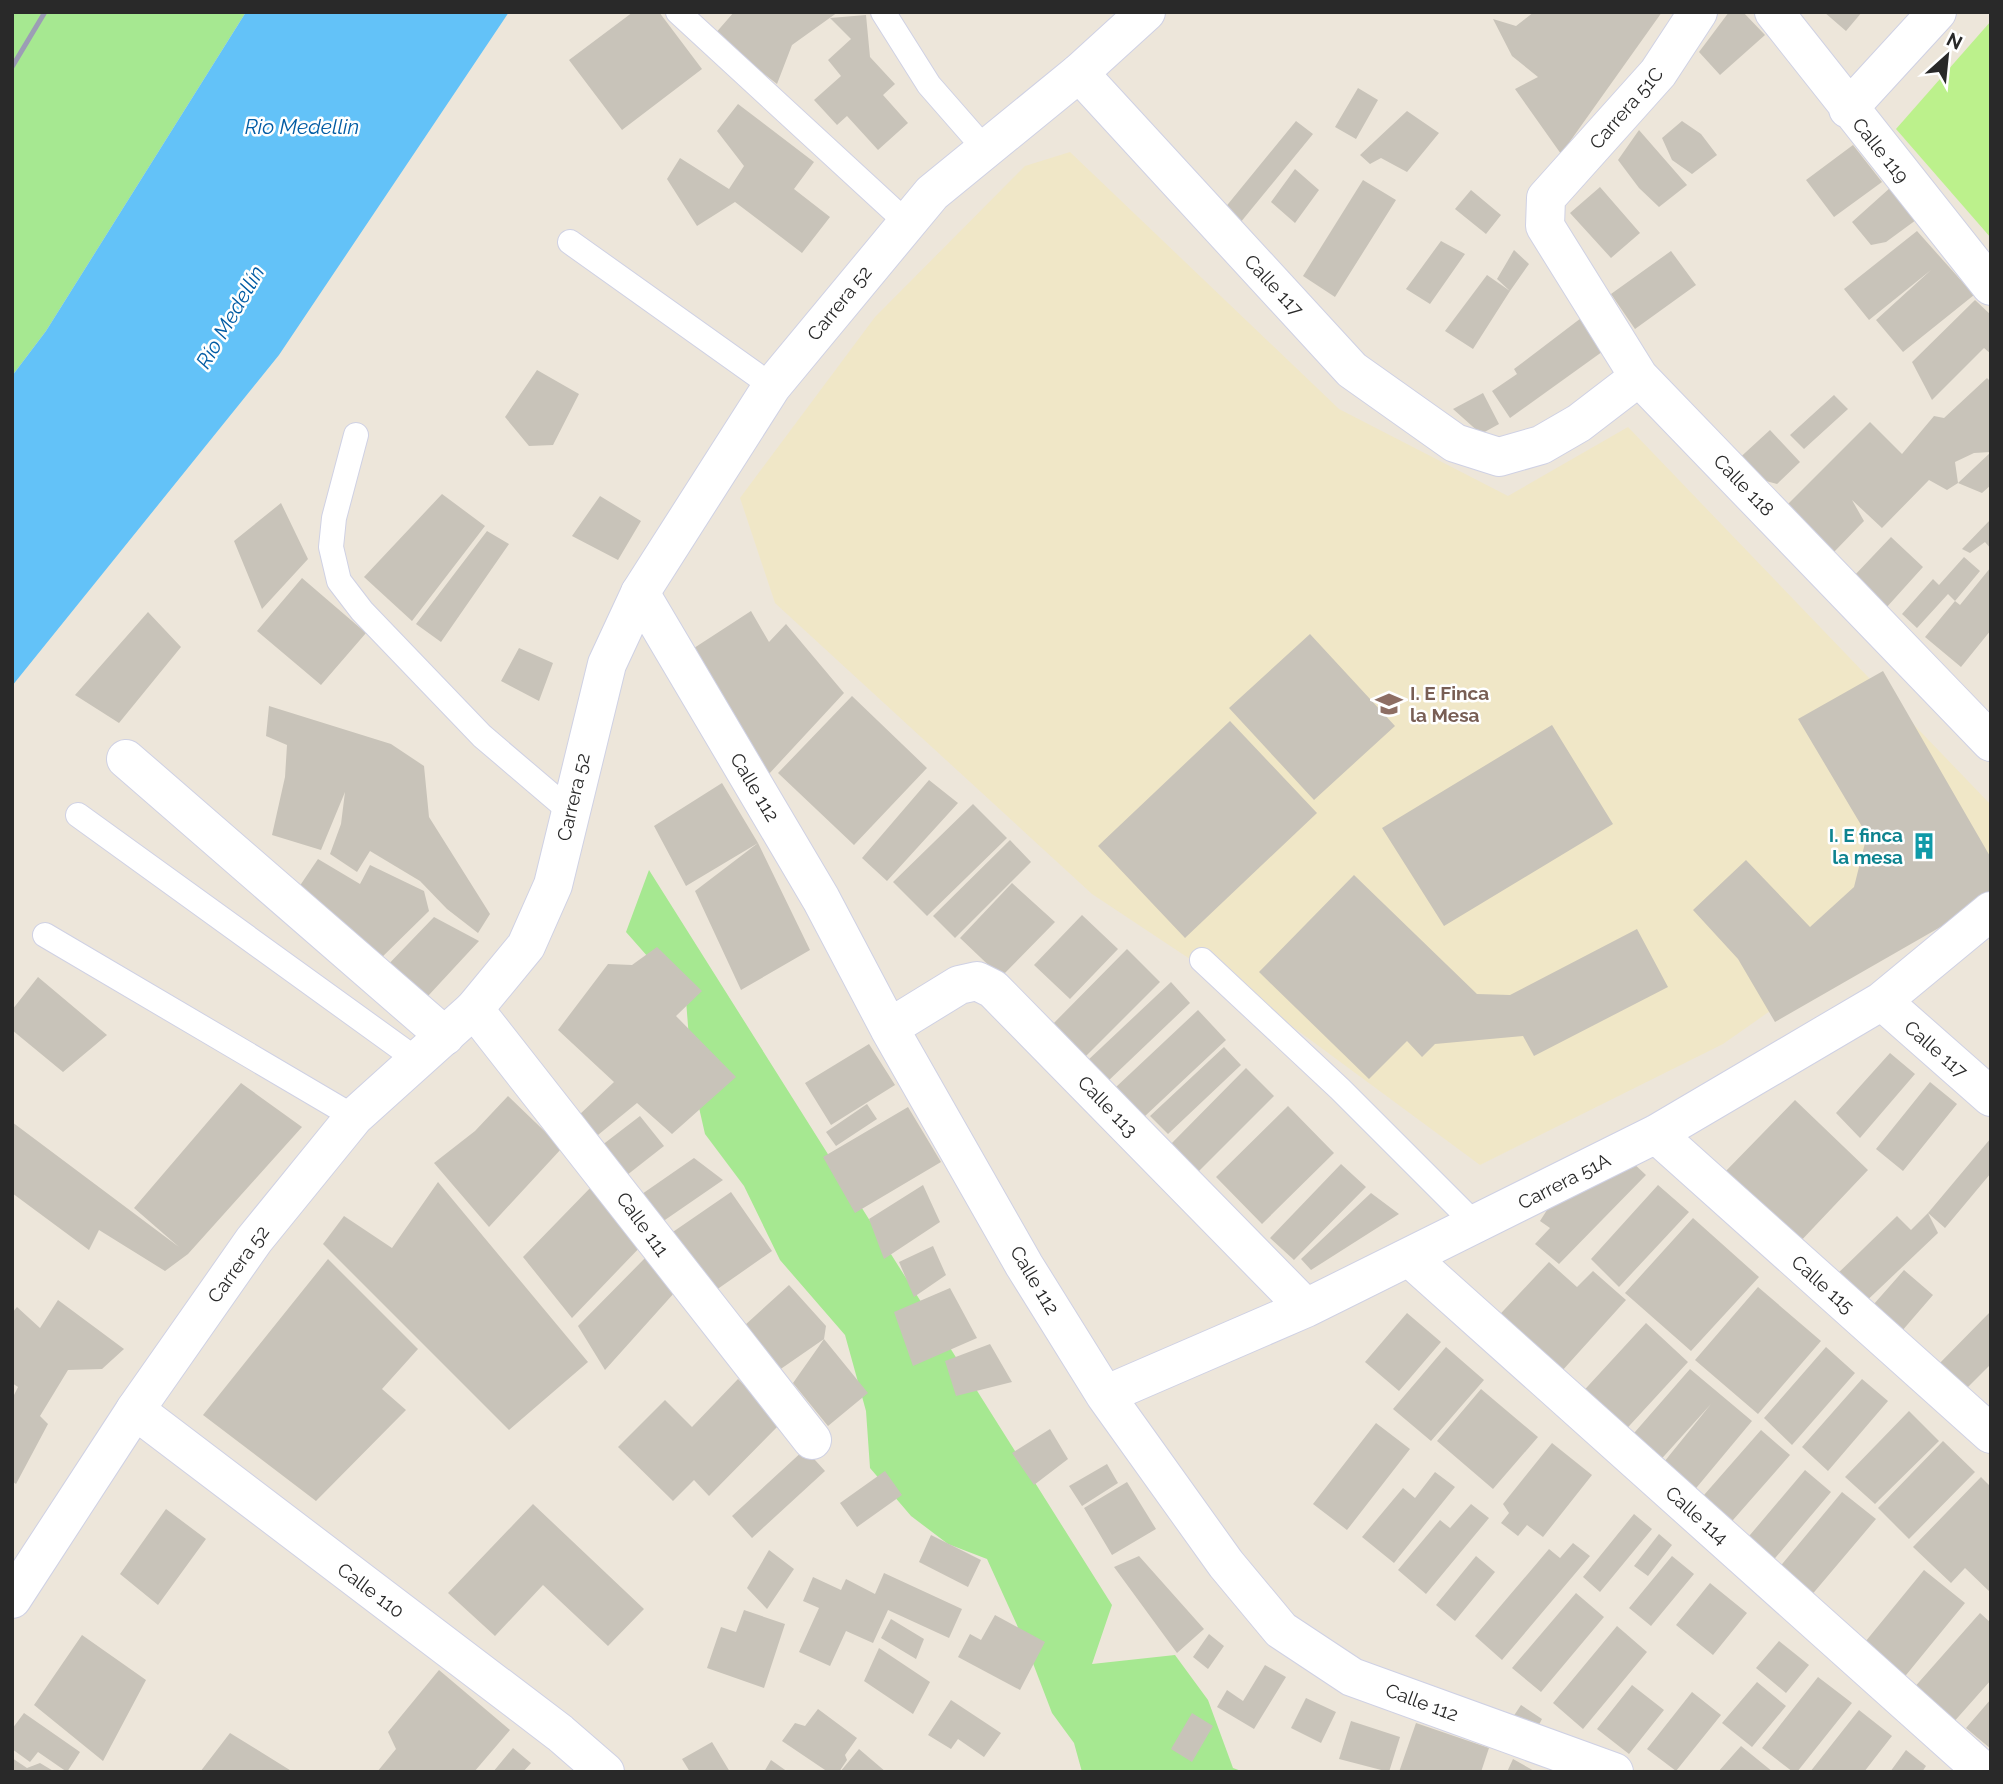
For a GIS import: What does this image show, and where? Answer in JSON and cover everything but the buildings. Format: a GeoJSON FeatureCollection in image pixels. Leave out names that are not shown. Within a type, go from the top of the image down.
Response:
{"type":"FeatureCollection","features":[{"type":"Feature","properties":{"kind":"street","name":"Carrera 52"},"geometry":{"type":"LineString","coordinates":[[12,1598],[135,1410],[254,1240],[355,1117],[474,1009],[526,946],[553,885],[607,664],[640,593],[772,386],[905,221],[932,192],[1079,74],[1146,12]]}},
{"type":"Feature","properties":{"kind":"street","name":"Carrera 51C"},"geometry":{"type":"LineString","coordinates":[[1546,198],[1658,73],[1698,12]]}},
{"type":"Feature","properties":{"kind":"street","name":"Calle 119"},"geometry":{"type":"LineString","coordinates":[[1774,12],[1848,109],[1991,286]]}},
{"type":"Feature","properties":{"kind":"street"},"geometry":{"type":"LineString","coordinates":[[1848,109],[1937,12]]}},
{"type":"Feature","properties":{"kind":"street","name":"Calle 117"},"geometry":{"type":"LineString","coordinates":[[1079,74],[1352,370],[1455,443],[1499,457],[1541,445],[1579,424],[1639,377]]}},
{"type":"Feature","properties":{"kind":"street","name":"Calle 118"},"geometry":{"type":"LineString","coordinates":[[1546,198],[1545,226],[1639,377],[1991,742]]}},
{"type":"Feature","properties":{"kind":"street","name":"Calle 112"},"geometry":{"type":"LineString","coordinates":[[640,593],[821,899],[889,1028],[1024,1265],[1105,1395],[1226,1564],[1281,1630],[1352,1677],[1614,1772]]}},
{"type":"Feature","properties":{"kind":"street"},"geometry":{"type":"LineString","coordinates":[[126,759],[431,1048]]}},
{"type":"Feature","properties":{"kind":"street","name":"Carrera 51A"},"geometry":{"type":"LineString","coordinates":[[1105,1395],[1306,1308],[1656,1134],[1882,1001],[1991,911]]}},
{"type":"Feature","properties":{"kind":"street","name":"Calle 113"},"geometry":{"type":"LineString","coordinates":[[889,1028],[959,985],[977,981],[993,989],[1306,1308]]}},
{"type":"Feature","properties":{"kind":"street","name":"Calle 117"},"geometry":{"type":"LineString","coordinates":[[1882,1001],[1991,1097]]}},
{"type":"Feature","properties":{"kind":"street","name":"Calle 111"},"geometry":{"type":"LineString","coordinates":[[474,1009],[612,1181],[694,1293],[812,1440]]}},
{"type":"Feature","properties":{"kind":"street","name":"Calle 115"},"geometry":{"type":"LineString","coordinates":[[1656,1134],[1991,1434]]}},
{"type":"Feature","properties":{"kind":"street","name":"Calle 114"},"geometry":{"type":"LineString","coordinates":[[1409,1257],[1984,1772]]}},
{"type":"Feature","properties":{"kind":"street","name":"Calle 110"},"geometry":{"type":"LineString","coordinates":[[135,1410],[560,1733],[605,1772]]}},
{"type":"Feature","properties":{"kind":"lane"},"geometry":{"type":"LineString","coordinates":[[678,12],[905,221]]}},
{"type":"Feature","properties":{"kind":"lane"},"geometry":{"type":"LineString","coordinates":[[883,12],[929,85],[985,149]]}},
{"type":"Feature","properties":{"kind":"lane"},"geometry":{"type":"LineString","coordinates":[[570,242],[772,386]]}},
{"type":"Feature","properties":{"kind":"lane"},"geometry":{"type":"LineString","coordinates":[[356,435],[333,528],[331,547],[339,581],[362,611],[482,736],[570,811]]}},
{"type":"Feature","properties":{"kind":"lane"},"geometry":{"type":"LineString","coordinates":[[78,815],[431,1048]]}},
{"type":"Feature","properties":{"kind":"lane"},"geometry":{"type":"LineString","coordinates":[[45,935],[355,1117]]}},
{"type":"Feature","properties":{"kind":"lane"},"geometry":{"type":"LineString","coordinates":[[1202,960],[1340,1088],[1476,1225]]}},
{"type":"Feature","properties":{"kind":"shaded area","name":"I. E Finca la Mesa"},"geometry":{"type":"Polygon","coordinates":[[[1070,152],[1339,409],[1508,496],[1628,427],[1991,805],[1991,856],[1723,1044],[1480,1165],[1297,1030],[1092,894],[775,603],[740,498],[875,317],[1025,166],[1070,152]]]}},
{"type":"Feature","properties":{"kind":"green space"},"geometry":{"type":"Polygon","coordinates":[[[12,12],[246,12],[46,331],[12,376],[12,12]]]}},
{"type":"Feature","properties":{"kind":"green space"},"geometry":{"type":"Polygon","coordinates":[[[1991,21],[1991,238],[1896,129],[1991,21]]]}},
{"type":"Feature","properties":{"kind":"green space"},"geometry":{"type":"Polygon","coordinates":[[[649,870],[1112,1605],[1092,1664],[1175,1655],[1208,1700],[1233,1768],[1244,1772],[1082,1772],[1074,1743],[1052,1713],[1026,1645],[987,1559],[948,1544],[911,1516],[870,1468],[866,1411],[845,1335],[780,1260],[744,1186],[705,1134],[692,1077],[686,1000],[626,932],[649,870]]]}},
{"type":"Feature","properties":{"kind":"water","name":"Rio Medellin"},"geometry":{"type":"Polygon","coordinates":[[[246,12],[509,12],[279,355],[12,686],[12,376],[46,331],[246,12]]]}},
{"type":"Feature","properties":{"kind":"railway"},"geometry":{"type":"LineString","coordinates":[[12,67],[45,12]]}},
{"type":"Feature","properties":{"kind":"place","name":"I. E Finca la Mesa"},"geometry":{"type":"Point","coordinates":[1389,704]}},
{"type":"Feature","properties":{"kind":"place","name":"I. E finca la mesa"},"geometry":{"type":"Point","coordinates":[1924,846]}},
{"type":"Feature","properties":{"kind":"water label","name":"Río Medellín"},"geometry":{"type":"Point","coordinates":[230,317]}}]}
